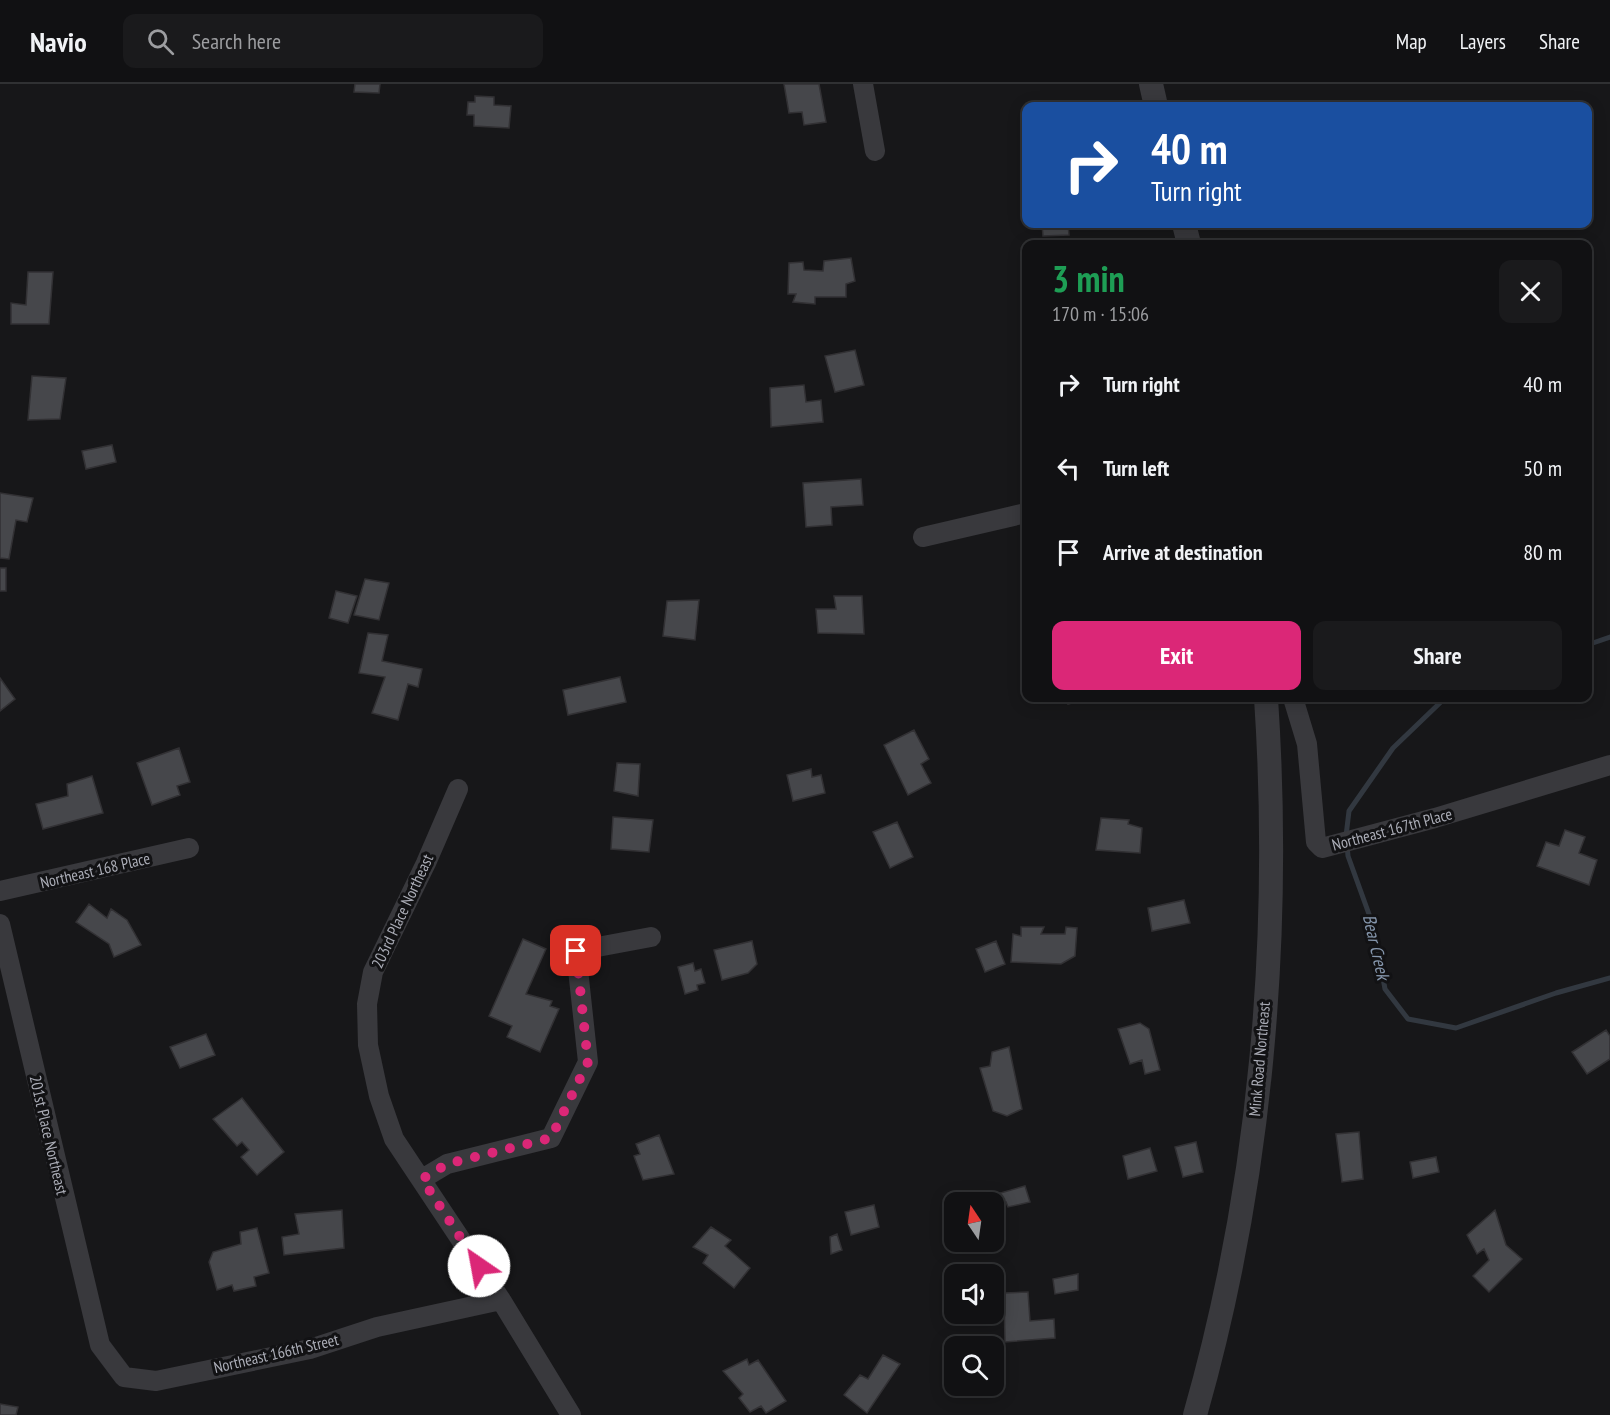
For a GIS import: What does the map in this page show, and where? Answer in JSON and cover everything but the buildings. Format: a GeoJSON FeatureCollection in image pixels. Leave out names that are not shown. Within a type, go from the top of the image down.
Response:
{"type":"FeatureCollection","features":[{"type":"Feature","properties":{"kind":"street"},"geometry":{"type":"LineString","coordinates":[[863,84],[874,151]]}},
{"type":"Feature","properties":{"kind":"street"},"geometry":{"type":"LineString","coordinates":[[1151,84],[1155,102]]}},
{"type":"Feature","properties":{"kind":"street"},"geometry":{"type":"LineString","coordinates":[[923,537],[1022,514]]}},
{"type":"Feature","properties":{"kind":"street","name":"Mink Road Northeast"},"geometry":{"type":"LineString","coordinates":[[1195,1415],[1223,1305],[1242,1205],[1257,1087],[1267,974],[1271,848],[1266,702]]}},
{"type":"Feature","properties":{"kind":"street","name":"Northeast 167th Place"},"geometry":{"type":"LineString","coordinates":[[1294,702],[1307,744],[1316,842],[1322,848],[1331,848],[1610,765]]}},
{"type":"Feature","properties":{"kind":"street","name":"203rd Place Northeast"},"geometry":{"type":"LineString","coordinates":[[458,789],[426,863],[373,972],[367,1004],[368,1045],[379,1096],[394,1139],[501,1300],[571,1415]]}},
{"type":"Feature","properties":{"kind":"street","name":"Northeast 168 Place"},"geometry":{"type":"LineString","coordinates":[[0,891],[189,848]]}},
{"type":"Feature","properties":{"kind":"street","name":"201st Place Northeast"},"geometry":{"type":"LineString","coordinates":[[0,924],[100,1346]]}},
{"type":"Feature","properties":{"kind":"street"},"geometry":{"type":"LineString","coordinates":[[422,1179],[447,1164],[551,1138],[588,1062],[576,951],[651,937]]}},
{"type":"Feature","properties":{"kind":"street","name":"Northeast 166th Street"},"geometry":{"type":"LineString","coordinates":[[100,1346],[124,1377],[156,1381],[310,1349],[377,1327],[501,1300]]}},
{"type":"Feature","properties":{"kind":"waterway","name":"Bear Creek"},"geometry":{"type":"LineString","coordinates":[[1592,643],[1610,637]]}},
{"type":"Feature","properties":{"kind":"waterway","name":"Bear Creek"},"geometry":{"type":"LineString","coordinates":[[1346,836],[1349,811],[1393,748],[1441,702]]}},
{"type":"Feature","properties":{"kind":"waterway","name":"Bear Creek"},"geometry":{"type":"LineString","coordinates":[[1347,845],[1348,856],[1374,928],[1385,989],[1408,1019],[1456,1028],[1556,993],[1610,978]]}},
{"type":"Feature","properties":{"kind":"route"},"geometry":{"type":"LineString","coordinates":[[479,1266],[422,1179],[447,1164],[551,1138],[588,1062],[576,951]]}}]}
